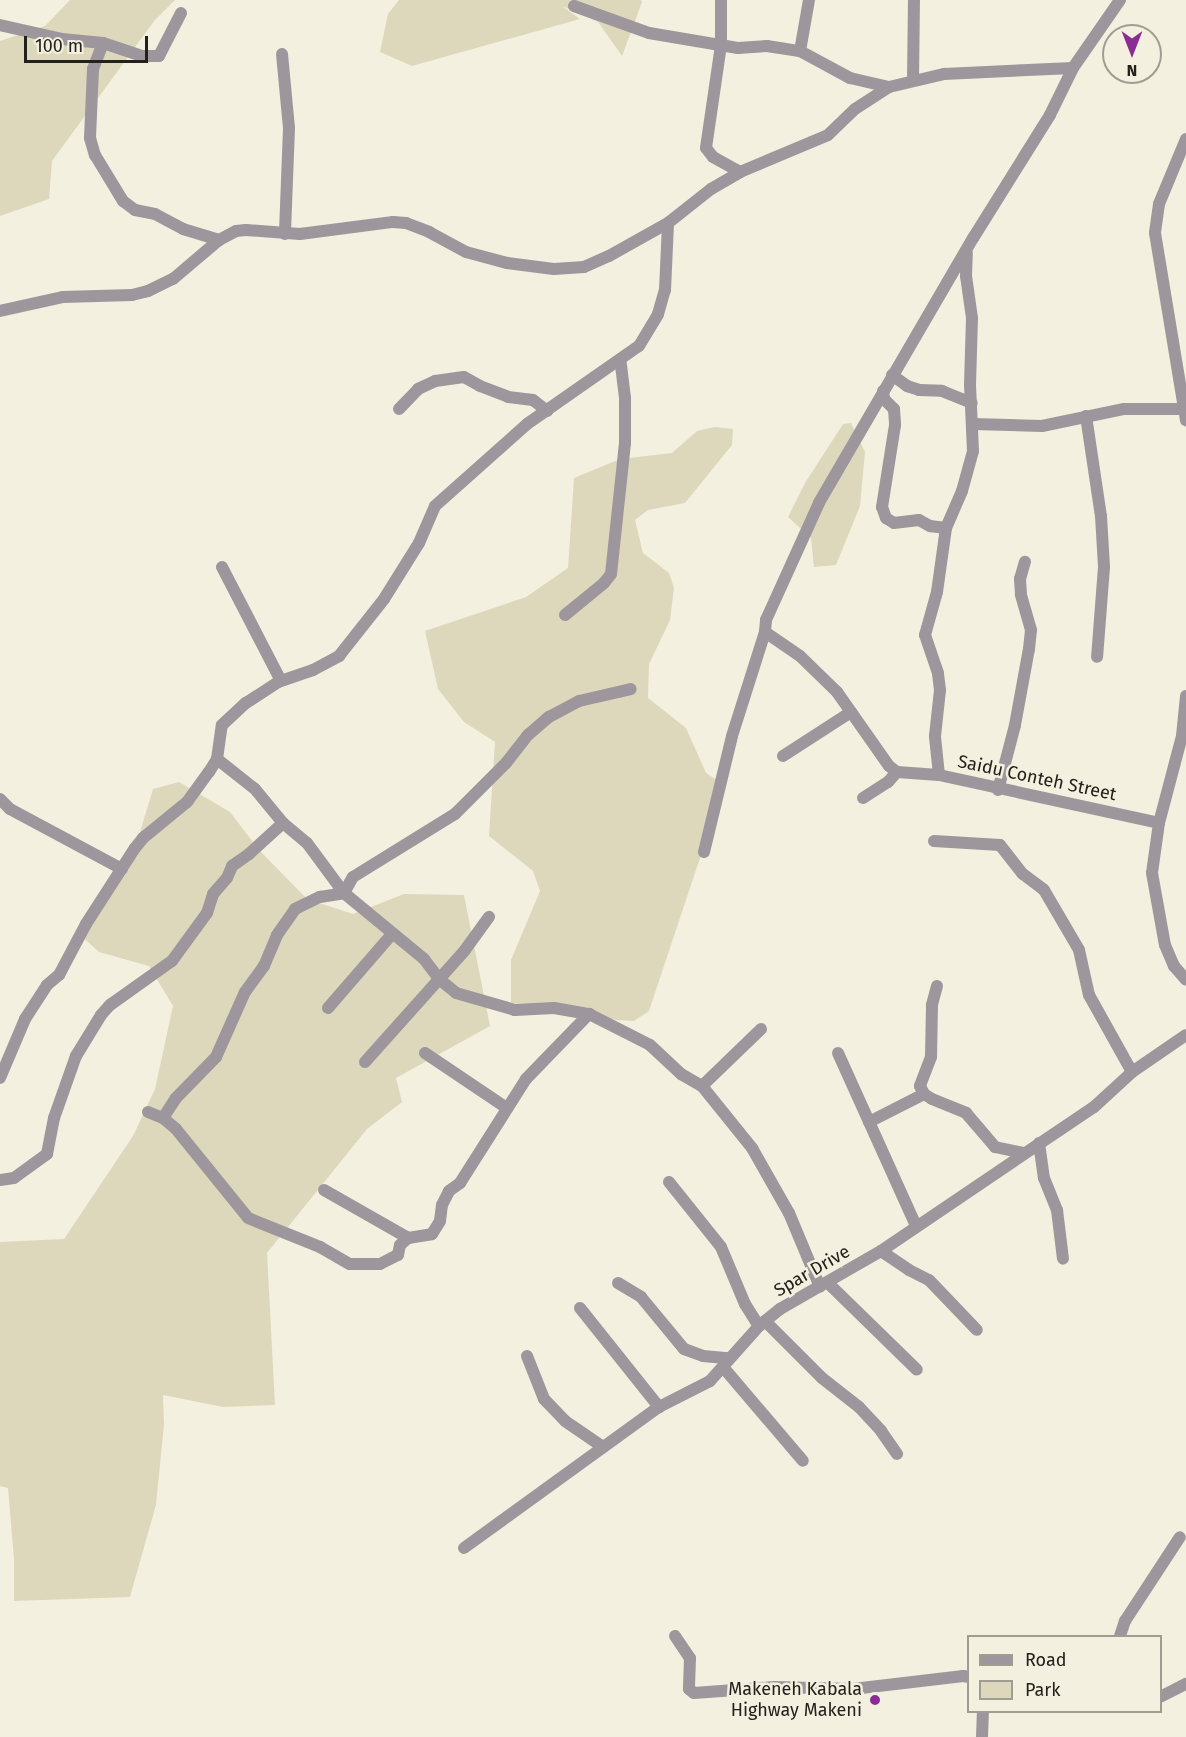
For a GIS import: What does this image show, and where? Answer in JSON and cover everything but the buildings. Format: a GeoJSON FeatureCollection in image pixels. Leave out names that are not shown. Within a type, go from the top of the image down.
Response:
{"type":"FeatureCollection","features":[{"type":"Feature","properties":{"kind":"street"},"geometry":{"type":"LineString","coordinates":[[722,0],[721,45],[706,148],[713,158],[740,172]]}},
{"type":"Feature","properties":{"kind":"street"},"geometry":{"type":"LineString","coordinates":[[800,51],[809,0]]}},
{"type":"Feature","properties":{"kind":"street"},"geometry":{"type":"LineString","coordinates":[[914,0],[914,80]]}},
{"type":"Feature","properties":{"kind":"street"},"geometry":{"type":"LineString","coordinates":[[704,852],[732,736],[765,632],[766,620],[819,502],[892,375],[1050,115],[1073,68],[1120,0]]}},
{"type":"Feature","properties":{"kind":"street"},"geometry":{"type":"LineString","coordinates":[[574,6],[649,33],[738,48],[767,45],[800,51],[850,78],[889,87]]}},
{"type":"Feature","properties":{"kind":"street"},"geometry":{"type":"LineString","coordinates":[[0,25],[62,39],[103,43],[142,56],[159,56],[181,14]]}},
{"type":"Feature","properties":{"kind":"street"},"geometry":{"type":"LineString","coordinates":[[103,43],[93,69],[90,130],[95,155],[107,178],[123,201],[135,210],[155,213],[183,229],[219,240]]}},
{"type":"Feature","properties":{"kind":"street"},"geometry":{"type":"LineString","coordinates":[[282,54],[289,128],[285,234]]}},
{"type":"Feature","properties":{"kind":"street"},"geometry":{"type":"LineString","coordinates":[[0,310],[63,297],[132,295],[148,291],[173,279],[219,240],[236,231],[285,234],[393,222],[406,223],[476,254],[507,262],[575,269],[609,256],[668,223],[711,189],[740,172],[828,135],[855,109],[889,87],[944,74],[1073,68]]}},
{"type":"Feature","properties":{"kind":"street"},"geometry":{"type":"LineString","coordinates":[[973,424],[1042,426],[1124,409],[1185,414],[1155,233],[1159,204],[1186,139]]}},
{"type":"Feature","properties":{"kind":"street"},"geometry":{"type":"LineString","coordinates":[[0,1078],[25,1019],[47,985],[59,975],[86,924],[143,838],[186,802],[209,772],[217,759],[222,726],[246,703],[282,681],[313,670],[346,650],[358,630],[384,599],[419,543],[435,506],[504,442],[639,346],[658,314],[665,290],[668,223]]}},
{"type":"Feature","properties":{"kind":"street","name":"Saidu Conteh Street"},"geometry":{"type":"LineString","coordinates":[[967,250],[966,276],[972,318],[970,385],[973,452],[969,470],[946,528],[937,592],[925,635],[938,673],[940,690],[935,736],[939,775],[998,790],[1105,809],[1160,824]]}},
{"type":"Feature","properties":{"kind":"street"},"geometry":{"type":"LineString","coordinates":[[565,615],[604,583],[611,574],[625,443],[625,398],[620,359]]}},
{"type":"Feature","properties":{"kind":"street"},"geometry":{"type":"LineString","coordinates":[[892,375],[907,386],[919,390],[942,391],[972,403]]}},
{"type":"Feature","properties":{"kind":"street"},"geometry":{"type":"LineString","coordinates":[[399,409],[418,388],[435,381],[465,377],[480,386],[508,397],[532,400],[547,411]]}},
{"type":"Feature","properties":{"kind":"street"},"geometry":{"type":"LineString","coordinates":[[883,391],[884,399],[894,409],[895,425],[882,507],[886,518],[894,523],[919,520],[930,526],[946,528]]}},
{"type":"Feature","properties":{"kind":"street"},"geometry":{"type":"LineString","coordinates":[[1086,416],[1101,516],[1104,567],[1097,657]]}},
{"type":"Feature","properties":{"kind":"street"},"geometry":{"type":"LineString","coordinates":[[998,790],[1015,725],[1029,649],[1031,630],[1021,594],[1020,579],[1025,562]]}},
{"type":"Feature","properties":{"kind":"street"},"geometry":{"type":"LineString","coordinates":[[222,567],[282,681]]}},
{"type":"Feature","properties":{"kind":"street"},"geometry":{"type":"LineString","coordinates":[[765,632],[800,656],[837,692],[889,766],[897,772],[939,775]]}},
{"type":"Feature","properties":{"kind":"street"},"geometry":{"type":"LineString","coordinates":[[344,893],[353,877],[455,814],[506,763],[528,735],[549,717],[579,701],[631,689]]}},
{"type":"Feature","properties":{"kind":"street"},"geometry":{"type":"LineString","coordinates":[[1186,696],[1178,756],[1160,824],[1152,873],[1165,945],[1174,966],[1186,980]]}},
{"type":"Feature","properties":{"kind":"street"},"geometry":{"type":"LineString","coordinates":[[783,756],[851,712]]}},
{"type":"Feature","properties":{"kind":"street"},"geometry":{"type":"LineString","coordinates":[[217,759],[255,789],[283,823],[307,843],[344,893],[424,959],[439,980],[456,993],[487,1004],[515,1010],[554,1008],[589,1014],[651,1045],[681,1074],[702,1086],[757,1156],[824,1285],[917,1370]]}},
{"type":"Feature","properties":{"kind":"street"},"geometry":{"type":"LineString","coordinates":[[209,772],[233,771]]}},
{"type":"Feature","properties":{"kind":"street"},"geometry":{"type":"LineString","coordinates":[[863,798],[888,782],[897,772]]}},
{"type":"Feature","properties":{"kind":"street"},"geometry":{"type":"LineString","coordinates":[[0,799],[20,814],[122,869]]}},
{"type":"Feature","properties":{"kind":"street"},"geometry":{"type":"LineString","coordinates":[[0,1180],[14,1178],[41,1161],[47,1154],[54,1118],[76,1056],[101,1015],[172,961],[207,913],[213,894],[227,878],[232,866],[283,823]]}},
{"type":"Feature","properties":{"kind":"street"},"geometry":{"type":"LineString","coordinates":[[934,841],[1000,845],[1023,874],[1044,890],[1079,950],[1089,995],[1132,1072]]}},
{"type":"Feature","properties":{"kind":"street"},"geometry":{"type":"LineString","coordinates":[[163,1119],[176,1098],[216,1057],[245,992],[264,966],[277,935],[295,909],[320,897],[344,893]]}},
{"type":"Feature","properties":{"kind":"street"},"geometry":{"type":"LineString","coordinates":[[365,1062],[439,980],[489,917]]}},
{"type":"Feature","properties":{"kind":"street"},"geometry":{"type":"LineString","coordinates":[[328,1008],[392,934]]}},
{"type":"Feature","properties":{"kind":"street"},"geometry":{"type":"LineString","coordinates":[[937,986],[932,1005],[930,1057],[920,1086],[924,1094],[966,1113],[995,1147],[1024,1153]]}},
{"type":"Feature","properties":{"kind":"street"},"geometry":{"type":"LineString","coordinates":[[148,1112],[163,1119],[176,1129],[248,1218],[320,1247],[350,1264],[380,1264],[398,1255],[400,1245],[408,1238],[432,1234],[440,1221],[442,1205],[449,1191],[460,1183],[526,1079],[589,1014]]}},
{"type":"Feature","properties":{"kind":"street"},"geometry":{"type":"LineString","coordinates":[[702,1086],[761,1029]]}},
{"type":"Feature","properties":{"kind":"street","name":"Spar Drive"},"geometry":{"type":"LineString","coordinates":[[464,1548],[659,1407],[710,1381],[762,1324],[780,1309],[881,1251],[1094,1107],[1132,1072],[1186,1035]]}},
{"type":"Feature","properties":{"kind":"street"},"geometry":{"type":"LineString","coordinates":[[426,1053],[507,1108]]}},
{"type":"Feature","properties":{"kind":"street"},"geometry":{"type":"LineString","coordinates":[[838,1053],[916,1226]]}},
{"type":"Feature","properties":{"kind":"street"},"geometry":{"type":"LineString","coordinates":[[869,1122],[924,1094]]}},
{"type":"Feature","properties":{"kind":"street"},"geometry":{"type":"LineString","coordinates":[[1039,1143],[1044,1178],[1057,1210],[1063,1259]]}},
{"type":"Feature","properties":{"kind":"street"},"geometry":{"type":"LineString","coordinates":[[669,1182],[722,1247],[746,1304],[762,1324],[822,1378],[859,1407],[881,1431],[897,1454]]}},
{"type":"Feature","properties":{"kind":"street"},"geometry":{"type":"LineString","coordinates":[[324,1190],[408,1238]]}},
{"type":"Feature","properties":{"kind":"street"},"geometry":{"type":"LineString","coordinates":[[881,1251],[929,1280],[977,1330]]}},
{"type":"Feature","properties":{"kind":"street"},"geometry":{"type":"LineString","coordinates":[[618,1283],[641,1297],[684,1349],[726,1363],[803,1461]]}},
{"type":"Feature","properties":{"kind":"street"},"geometry":{"type":"LineString","coordinates":[[580,1308],[659,1407]]}},
{"type":"Feature","properties":{"kind":"street"},"geometry":{"type":"LineString","coordinates":[[527,1356],[544,1399],[565,1421],[603,1447]]}},
{"type":"Feature","properties":{"kind":"street"},"geometry":{"type":"LineString","coordinates":[[1119,1635],[1125,1621],[1180,1537]]}},
{"type":"Feature","properties":{"kind":"street"},"geometry":{"type":"LineString","coordinates":[[675,1636],[690,1658],[689,1689],[694,1693],[754,1688],[853,1689],[967,1677]]}},
{"type":"Feature","properties":{"kind":"street"},"geometry":{"type":"LineString","coordinates":[[1162,1696],[1186,1684]]}},
{"type":"Feature","properties":{"kind":"street"},"geometry":{"type":"LineString","coordinates":[[982,1737],[983,1713]]}},
{"type":"Feature","properties":{"kind":"green space"},"geometry":{"type":"Polygon","coordinates":[[[70,0],[175,0],[155,20],[52,161],[49,199],[0,216],[0,41],[45,26],[70,0]]]}},
{"type":"Feature","properties":{"kind":"green space"},"geometry":{"type":"Polygon","coordinates":[[[399,0],[641,0],[642,2],[622,56],[598,22],[562,6],[580,19],[412,66],[380,52],[388,14],[399,0]]]}},
{"type":"Feature","properties":{"kind":"green space"},"geometry":{"type":"Polygon","coordinates":[[[851,423],[865,452],[860,506],[836,565],[814,567],[811,538],[788,517],[805,483],[843,424],[851,423]]]}},
{"type":"Feature","properties":{"kind":"green space"},"geometry":{"type":"Polygon","coordinates":[[[715,427],[733,429],[732,445],[685,503],[648,510],[635,520],[643,553],[669,573],[674,588],[670,620],[649,664],[648,698],[686,728],[706,773],[720,782],[720,798],[649,1011],[634,1021],[616,1020],[565,1006],[511,1003],[511,960],[540,891],[533,871],[489,836],[495,742],[464,722],[438,689],[425,631],[526,597],[568,568],[574,478],[620,459],[672,453],[697,431],[715,427]]]}},
{"type":"Feature","properties":{"kind":"green space"},"geometry":{"type":"Polygon","coordinates":[[[179,782],[230,812],[259,850],[307,899],[353,914],[404,894],[464,895],[490,1026],[396,1078],[402,1102],[367,1129],[267,1253],[275,1405],[223,1407],[163,1395],[164,1424],[156,1505],[130,1597],[14,1601],[14,1559],[8,1488],[0,1486],[0,1242],[64,1239],[133,1136],[155,1089],[173,1006],[149,966],[99,952],[76,931],[137,842],[153,789],[179,782]]]}},
{"type":"Feature","properties":{"kind":"place","name":"Makeneh Kabala Highway Makeni"},"geometry":{"type":"Point","coordinates":[875,1700]}}]}
